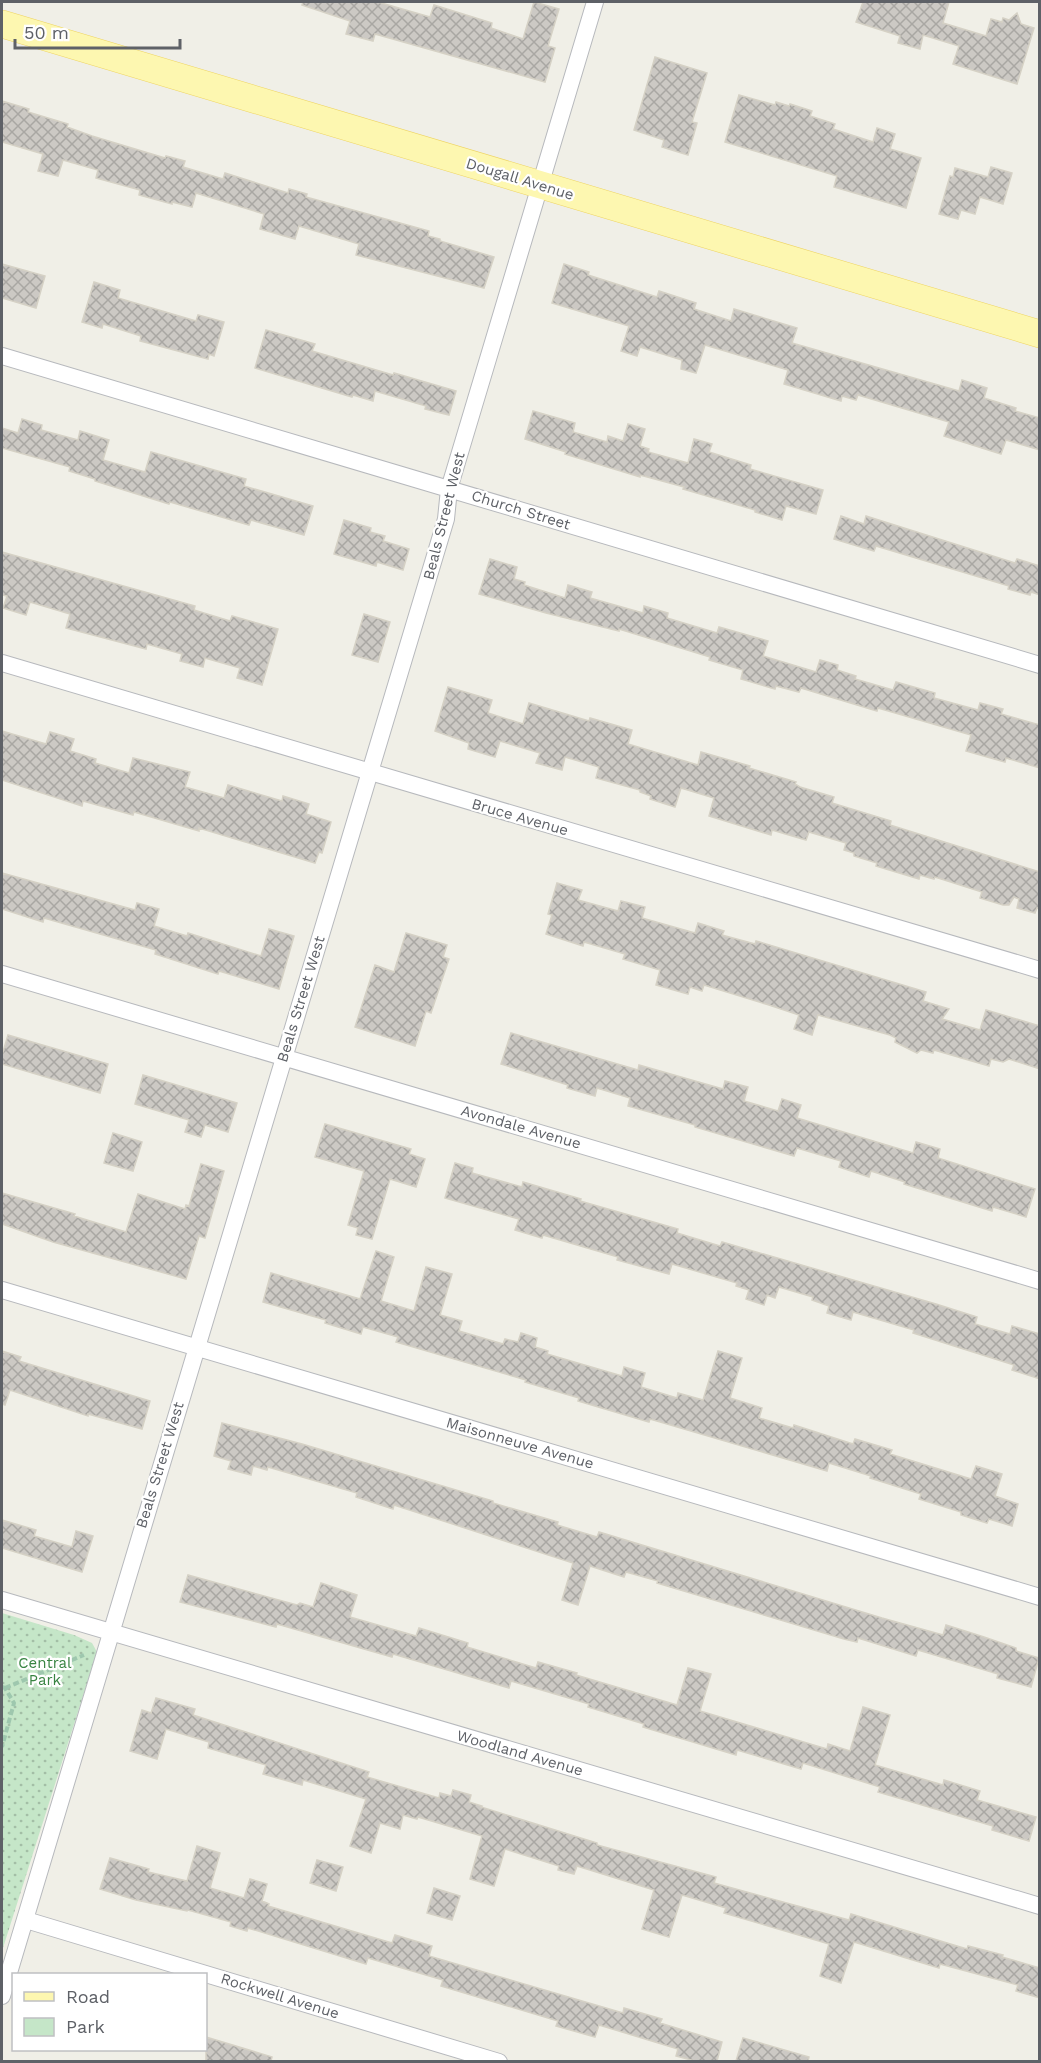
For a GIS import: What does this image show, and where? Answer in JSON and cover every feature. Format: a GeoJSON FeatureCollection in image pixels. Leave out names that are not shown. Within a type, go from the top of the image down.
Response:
{"type":"FeatureCollection","features":[{"type":"Feature","properties":{"kind":"main road","name":"Dougall Avenue"},"geometry":{"type":"LineString","coordinates":[[2,24],[1040,334]]}},
{"type":"Feature","properties":{"kind":"street","name":"Beals Street West"},"geometry":{"type":"LineString","coordinates":[[2,1996],[446,519],[449,489],[595,2]]}},
{"type":"Feature","properties":{"kind":"street","name":"Church Street"},"geometry":{"type":"LineString","coordinates":[[2,356],[1040,665]]}},
{"type":"Feature","properties":{"kind":"street","name":"Bruce Avenue"},"geometry":{"type":"LineString","coordinates":[[2,663],[1040,970]]}},
{"type":"Feature","properties":{"kind":"street","name":"Avondale Avenue"},"geometry":{"type":"LineString","coordinates":[[2,974],[1040,1281]]}},
{"type":"Feature","properties":{"kind":"street","name":"Maisonneuve Avenue"},"geometry":{"type":"LineString","coordinates":[[2,1290],[1040,1597]]}},
{"type":"Feature","properties":{"kind":"street","name":"Woodland Avenue"},"geometry":{"type":"LineString","coordinates":[[2,1600],[1040,1906]]}},
{"type":"Feature","properties":{"kind":"street","name":"Rockwell Avenue"},"geometry":{"type":"LineString","coordinates":[[26,1920],[204,1973]]}},
{"type":"Feature","properties":{"kind":"street","name":"Rockwell Avenue"},"geometry":{"type":"LineString","coordinates":[[207,1974],[499,2061]]}},
{"type":"Feature","properties":{"kind":"path"},"geometry":{"type":"LineString","coordinates":[[2,1748],[14,1703],[3,1687],[86,1654]]}},
{"type":"Feature","properties":{"kind":"green space","name":"Central Park"},"geometry":{"type":"Polygon","coordinates":[[[2,1613],[74,1635],[92,1643],[97,1652],[2,1951],[2,1613]]]}},
{"type":"Feature","properties":{"kind":"building"},"geometry":{"type":"Polygon","coordinates":[[[303,2],[378,2],[430,17],[434,5],[492,23],[491,28],[523,39],[534,2],[559,9],[548,46],[555,48],[545,82],[375,34],[373,41],[346,34],[350,21],[302,5],[303,2]]]}},
{"type":"Feature","properties":{"kind":"building"},"geometry":{"type":"Polygon","coordinates":[[[863,2],[949,2],[943,23],[986,36],[991,19],[1002,22],[1003,18],[1009,20],[1017,13],[1021,24],[1034,28],[1017,84],[953,64],[959,46],[923,35],[920,49],[898,43],[900,36],[856,22],[863,2]]]}},
{"type":"Feature","properties":{"kind":"building"},"geometry":{"type":"Polygon","coordinates":[[[655,57],[707,73],[692,122],[697,123],[688,155],[662,147],[664,140],[634,130],[655,57]]]}},
{"type":"Feature","properties":{"kind":"building"},"geometry":{"type":"Polygon","coordinates":[[[739,95],[775,105],[776,102],[789,106],[790,104],[812,111],[810,116],[835,124],[833,129],[873,142],[877,128],[895,134],[890,149],[921,158],[906,208],[834,187],[837,176],[725,142],[739,95]]]}},
{"type":"Feature","properties":{"kind":"building"},"geometry":{"type":"Polygon","coordinates":[[[2,101],[29,109],[28,112],[68,124],[67,127],[92,136],[165,158],[166,156],[185,161],[183,167],[223,179],[225,173],[288,193],[289,189],[307,194],[306,197],[429,231],[428,236],[440,239],[440,241],[494,257],[484,288],[356,255],[359,244],[299,226],[295,239],[260,229],[264,214],[196,193],[192,207],[139,195],[140,190],[96,178],[98,170],[63,160],[58,176],[38,171],[43,154],[2,142],[2,101]]]}},
{"type":"Feature","properties":{"kind":"building"},"geometry":{"type":"Polygon","coordinates":[[[991,167],[1012,173],[1003,204],[980,197],[975,214],[961,210],[958,219],[939,214],[950,176],[953,177],[955,168],[988,177],[991,167]]]}},
{"type":"Feature","properties":{"kind":"building"},"geometry":{"type":"Polygon","coordinates":[[[2,264],[45,276],[36,308],[2,298],[2,264]]]}},
{"type":"Feature","properties":{"kind":"building"},"geometry":{"type":"Polygon","coordinates":[[[564,264],[589,272],[588,275],[657,297],[659,291],[696,303],[694,309],[731,321],[734,309],[797,328],[792,343],[959,391],[962,380],[987,388],[984,398],[1016,408],[1015,411],[1040,418],[1040,450],[1006,440],[1001,454],[944,436],[949,422],[858,395],[856,400],[842,396],[841,401],[784,384],[788,370],[705,345],[696,373],[681,369],[682,360],[640,347],[637,356],[621,351],[629,326],[552,303],[564,264]]]}},
{"type":"Feature","properties":{"kind":"building"},"geometry":{"type":"Polygon","coordinates":[[[94,282],[120,290],[118,298],[196,321],[198,315],[224,322],[214,356],[209,354],[208,359],[140,341],[141,336],[103,324],[102,328],[82,322],[94,282]]]}},
{"type":"Feature","properties":{"kind":"building"},"geometry":{"type":"Polygon","coordinates":[[[266,330],[315,344],[312,351],[456,391],[449,415],[375,391],[373,401],[353,395],[352,397],[255,368],[266,330]]]}},
{"type":"Feature","properties":{"kind":"building"},"geometry":{"type":"Polygon","coordinates":[[[533,411],[575,423],[573,432],[607,442],[608,436],[623,441],[628,424],[645,429],[640,446],[649,449],[648,452],[688,463],[694,439],[712,444],[709,452],[751,465],[750,469],[823,490],[816,514],[786,506],[782,520],[683,489],[684,487],[640,475],[640,477],[565,454],[566,452],[525,439],[533,411]]]}},
{"type":"Feature","properties":{"kind":"building"},"geometry":{"type":"Polygon","coordinates":[[[22,419],[42,425],[41,430],[78,440],[80,431],[109,440],[103,460],[145,472],[151,452],[246,479],[244,486],[313,506],[304,535],[251,520],[249,525],[170,502],[169,504],[95,481],[95,479],[69,471],[70,467],[2,448],[2,428],[18,433],[22,419]]]}},
{"type":"Feature","properties":{"kind":"building"},"geometry":{"type":"Polygon","coordinates":[[[841,516],[864,524],[866,516],[1015,563],[1017,559],[1040,566],[1040,595],[1031,592],[1030,595],[1008,589],[1009,586],[876,546],[874,551],[834,539],[841,516]]]}},
{"type":"Feature","properties":{"kind":"building"},"geometry":{"type":"Polygon","coordinates":[[[344,520],[371,528],[370,532],[385,536],[383,541],[409,549],[403,570],[377,562],[376,566],[334,554],[344,520]]]}},
{"type":"Feature","properties":{"kind":"building"},"geometry":{"type":"Polygon","coordinates":[[[2,552],[195,606],[194,610],[230,621],[232,616],[278,629],[262,685],[237,678],[240,668],[205,658],[203,667],[180,661],[182,654],[147,644],[146,649],[66,628],[70,614],[30,602],[26,615],[3,608],[7,596],[2,595],[2,552]]]}},
{"type":"Feature","properties":{"kind":"building"},"geometry":{"type":"Polygon","coordinates":[[[490,559],[517,567],[514,579],[525,582],[524,585],[565,598],[568,585],[592,592],[590,598],[643,613],[644,606],[668,613],[667,618],[717,633],[719,627],[768,641],[763,656],[816,672],[820,660],[838,665],[837,670],[856,676],[855,679],[893,690],[896,682],[935,693],[934,698],[978,710],[980,703],[1003,709],[1001,714],[1040,725],[1040,768],[1006,758],[1005,762],[966,751],[971,735],[878,708],[877,711],[801,688],[799,692],[776,686],[775,689],[741,679],[743,670],[709,660],[710,657],[619,629],[619,631],[546,613],[479,594],[490,559]]]}},
{"type":"Feature","properties":{"kind":"building"},"geometry":{"type":"Polygon","coordinates":[[[364,614],[390,622],[378,662],[352,655],[364,614]]]}},
{"type":"Feature","properties":{"kind":"building"},"geometry":{"type":"Polygon","coordinates":[[[448,687],[492,700],[488,713],[523,724],[529,703],[589,721],[590,718],[632,730],[628,744],[698,765],[701,752],[750,766],[749,768],[796,782],[795,784],[800,787],[834,797],[832,803],[891,821],[890,825],[1040,872],[1040,909],[1037,908],[1035,913],[1017,908],[1019,899],[1014,897],[1009,905],[1003,905],[980,898],[982,892],[935,877],[934,879],[920,875],[919,879],[876,866],[877,863],[854,856],[854,853],[844,850],[846,843],[809,832],[806,840],[772,830],[771,835],[709,816],[714,798],[681,788],[675,807],[650,799],[651,796],[640,790],[596,778],[599,767],[565,757],[562,770],[536,763],[540,753],[500,741],[495,757],[468,749],[469,743],[435,731],[448,687]]]}},
{"type":"Feature","properties":{"kind":"building"},"geometry":{"type":"Polygon","coordinates":[[[2,731],[46,744],[50,732],[74,739],[70,751],[96,759],[95,763],[129,773],[133,758],[190,772],[185,787],[224,798],[228,785],[282,801],[283,796],[309,804],[306,814],[331,822],[322,853],[319,852],[315,863],[199,828],[199,831],[134,812],[133,815],[83,801],[82,806],[2,780],[2,731]]]}},
{"type":"Feature","properties":{"kind":"building"},"geometry":{"type":"Polygon","coordinates":[[[2,873],[135,910],[137,903],[159,909],[154,926],[187,936],[188,933],[261,956],[269,929],[294,936],[279,989],[219,971],[218,974],[155,954],[156,950],[44,918],[43,922],[2,909],[2,873]]]}},
{"type":"Feature","properties":{"kind":"building"},"geometry":{"type":"Polygon","coordinates":[[[557,883],[582,890],[578,900],[618,911],[621,901],[645,907],[642,918],[695,933],[698,923],[724,931],[722,935],[755,944],[756,941],[926,992],[923,1001],[949,1009],[942,1019],[980,1030],[986,1010],[1040,1026],[1040,1069],[1009,1059],[1003,1062],[991,1059],[989,1066],[934,1050],[933,1053],[921,1050],[917,1053],[895,1042],[896,1038],[890,1035],[818,1015],[812,1035],[794,1029],[799,1015],[769,1005],[704,985],[702,991],[690,987],[688,994],[656,985],[660,970],[623,959],[625,954],[584,942],[583,946],[546,934],[552,915],[548,914],[557,883]]]}},
{"type":"Feature","properties":{"kind":"building"},"geometry":{"type":"Polygon","coordinates":[[[406,933],[447,945],[443,957],[449,959],[431,1013],[426,1011],[415,1046],[355,1027],[375,965],[394,972],[406,933]]]}},
{"type":"Feature","properties":{"kind":"building"},"geometry":{"type":"Polygon","coordinates":[[[511,1033],[638,1070],[639,1065],[723,1089],[725,1081],[748,1087],[744,1101],[778,1111],[782,1099],[801,1105],[797,1118],[913,1153],[916,1142],[940,1149],[938,1158],[1035,1189],[1026,1217],[993,1207],[992,1211],[904,1184],[905,1182],[871,1171],[869,1177],[839,1167],[841,1161],[797,1148],[794,1156],[695,1127],[695,1125],[628,1106],[630,1098],[597,1088],[595,1096],[567,1088],[568,1085],[501,1064],[511,1033]]]}},
{"type":"Feature","properties":{"kind":"building"},"geometry":{"type":"Polygon","coordinates":[[[8,1035],[108,1064],[100,1093],[2,1064],[2,1055],[8,1035]]]}},
{"type":"Feature","properties":{"kind":"building"},"geometry":{"type":"Polygon","coordinates":[[[143,1075],[237,1103],[228,1132],[205,1125],[201,1137],[185,1132],[189,1120],[135,1104],[143,1075]]]}},
{"type":"Feature","properties":{"kind":"building"},"geometry":{"type":"Polygon","coordinates":[[[325,1124],[411,1149],[409,1154],[425,1159],[416,1187],[390,1179],[372,1239],[356,1235],[358,1228],[348,1225],[364,1171],[315,1157],[325,1124]]]}},
{"type":"Feature","properties":{"kind":"building"},"geometry":{"type":"Polygon","coordinates":[[[113,1133],[142,1142],[133,1171],[104,1163],[113,1133]]]}},
{"type":"Feature","properties":{"kind":"building"},"geometry":{"type":"Polygon","coordinates":[[[455,1163],[473,1168],[472,1173],[522,1187],[523,1182],[581,1199],[580,1201],[678,1229],[677,1233],[720,1246],[722,1242],[936,1304],[977,1317],[975,1324],[1010,1334],[1012,1326],[1040,1334],[1040,1379],[1012,1370],[1014,1365],[913,1333],[914,1330],[853,1312],[851,1320],[827,1313],[829,1306],[812,1300],[813,1297],[779,1287],[775,1298],[767,1295],[764,1305],[746,1299],[749,1290],[736,1286],[737,1283],[672,1264],[669,1274],[617,1260],[618,1257],[543,1235],[542,1238],[515,1230],[519,1219],[445,1198],[455,1163]]]}},
{"type":"Feature","properties":{"kind":"building"},"geometry":{"type":"Polygon","coordinates":[[[201,1164],[224,1171],[205,1238],[199,1236],[186,1279],[53,1242],[2,1224],[2,1193],[75,1214],[74,1216],[126,1232],[138,1194],[185,1209],[186,1205],[189,1206],[201,1164]]]}},
{"type":"Feature","properties":{"kind":"building"},"geometry":{"type":"Polygon","coordinates":[[[376,1251],[394,1257],[381,1301],[414,1311],[426,1267],[452,1274],[440,1315],[462,1321],[459,1331],[503,1344],[505,1339],[518,1342],[521,1333],[537,1338],[535,1347],[548,1351],[547,1354],[622,1376],[624,1367],[645,1373],[641,1387],[677,1398],[678,1393],[703,1400],[718,1351],[742,1358],[730,1398],[762,1408],[759,1418],[793,1428],[794,1425],[853,1444],[855,1439],[892,1450],[890,1454],[971,1479],[976,1466],[1002,1474],[995,1496],[1018,1504],[1012,1526],[989,1519],[987,1523],[961,1515],[961,1512],[919,1499],[921,1494],[829,1463],[827,1471],[650,1419],[649,1422],[578,1401],[579,1398],[525,1382],[526,1380],[396,1342],[398,1337],[363,1327],[361,1334],[325,1323],[326,1320],[263,1302],[271,1273],[360,1299],[376,1251]]]}},
{"type":"Feature","properties":{"kind":"building"},"geometry":{"type":"Polygon","coordinates":[[[2,1351],[21,1357],[19,1361],[150,1401],[142,1429],[88,1414],[88,1416],[10,1390],[5,1405],[2,1404],[2,1351]]]}},
{"type":"Feature","properties":{"kind":"building"},"geometry":{"type":"Polygon","coordinates":[[[222,1423],[302,1444],[493,1501],[493,1503],[558,1522],[557,1525],[597,1537],[599,1532],[882,1618],[943,1635],[946,1625],[984,1637],[1039,1658],[1031,1687],[997,1678],[998,1674],[918,1650],[916,1656],[858,1638],[857,1642],[844,1639],[626,1572],[624,1577],[590,1566],[578,1605],[562,1600],[573,1563],[394,1505],[393,1509],[356,1497],[357,1493],[268,1467],[267,1470],[253,1466],[251,1475],[228,1469],[231,1461],[214,1456],[222,1423]]]}},
{"type":"Feature","properties":{"kind":"building"},"geometry":{"type":"Polygon","coordinates":[[[2,1520],[36,1530],[34,1536],[72,1547],[76,1531],[93,1536],[82,1572],[2,1548],[2,1520]]]}},
{"type":"Feature","properties":{"kind":"building"},"geometry":{"type":"Polygon","coordinates":[[[188,1575],[297,1605],[300,1603],[313,1607],[321,1583],[357,1595],[350,1617],[416,1636],[419,1628],[468,1643],[467,1647],[536,1668],[538,1662],[677,1705],[688,1668],[711,1674],[700,1711],[827,1749],[828,1744],[850,1751],[863,1707],[890,1715],[875,1765],[943,1785],[944,1780],[980,1791],[977,1800],[1036,1817],[1029,1841],[992,1830],[993,1826],[878,1792],[880,1787],[803,1763],[801,1769],[737,1750],[736,1755],[643,1727],[644,1724],[588,1707],[589,1704],[511,1681],[509,1688],[393,1654],[392,1657],[277,1624],[276,1627],[180,1602],[188,1575]]]}},
{"type":"Feature","properties":{"kind":"building"},"geometry":{"type":"Polygon","coordinates":[[[156,1698],[195,1709],[193,1715],[369,1772],[367,1777],[439,1798],[440,1793],[451,1796],[453,1790],[471,1795],[469,1802],[481,1807],[597,1843],[597,1845],[716,1877],[714,1883],[849,1920],[851,1914],[967,1949],[968,1946],[1003,1955],[1002,1957],[1040,1968],[1040,1998],[1016,1991],[1018,1985],[940,1964],[939,1968],[854,1942],[841,1983],[820,1976],[829,1944],[724,1913],[726,1908],[682,1895],[669,1937],[642,1929],[654,1890],[577,1866],[574,1874],[558,1870],[559,1866],[505,1849],[494,1886],[470,1879],[482,1836],[418,1817],[417,1819],[403,1815],[400,1829],[380,1823],[371,1853],[350,1846],[366,1799],[303,1780],[302,1785],[263,1774],[266,1765],[208,1748],[209,1742],[166,1729],[157,1759],[130,1751],[142,1710],[151,1713],[156,1698]]]}},
{"type":"Feature","properties":{"kind":"building"},"geometry":{"type":"Polygon","coordinates":[[[197,1846],[220,1853],[210,1888],[244,1898],[250,1879],[267,1884],[262,1901],[269,1904],[268,1906],[392,1943],[395,1935],[432,1946],[429,1956],[623,2013],[624,2008],[662,2019],[660,2023],[722,2042],[717,2061],[695,2061],[676,2056],[678,2049],[599,2025],[595,2037],[556,2026],[558,2021],[441,1986],[443,1980],[368,1958],[366,1964],[248,1928],[247,1931],[230,1926],[231,1922],[188,1910],[136,1900],[100,1889],[110,1858],[149,1869],[148,1872],[187,1881],[197,1846]]]}},
{"type":"Feature","properties":{"kind":"building"},"geometry":{"type":"Polygon","coordinates":[[[317,1860],[343,1867],[336,1891],[310,1883],[317,1860]]]}},
{"type":"Feature","properties":{"kind":"building"},"geometry":{"type":"Polygon","coordinates":[[[434,1888],[460,1896],[452,1920],[427,1913],[434,1888]]]}},
{"type":"Feature","properties":{"kind":"building"},"geometry":{"type":"Polygon","coordinates":[[[207,2037],[272,2057],[271,2061],[206,2061],[207,2037]]]}},
{"type":"Feature","properties":{"kind":"building"},"geometry":{"type":"Polygon","coordinates":[[[743,2038],[809,2057],[808,2061],[736,2061],[743,2038]]]}}]}
